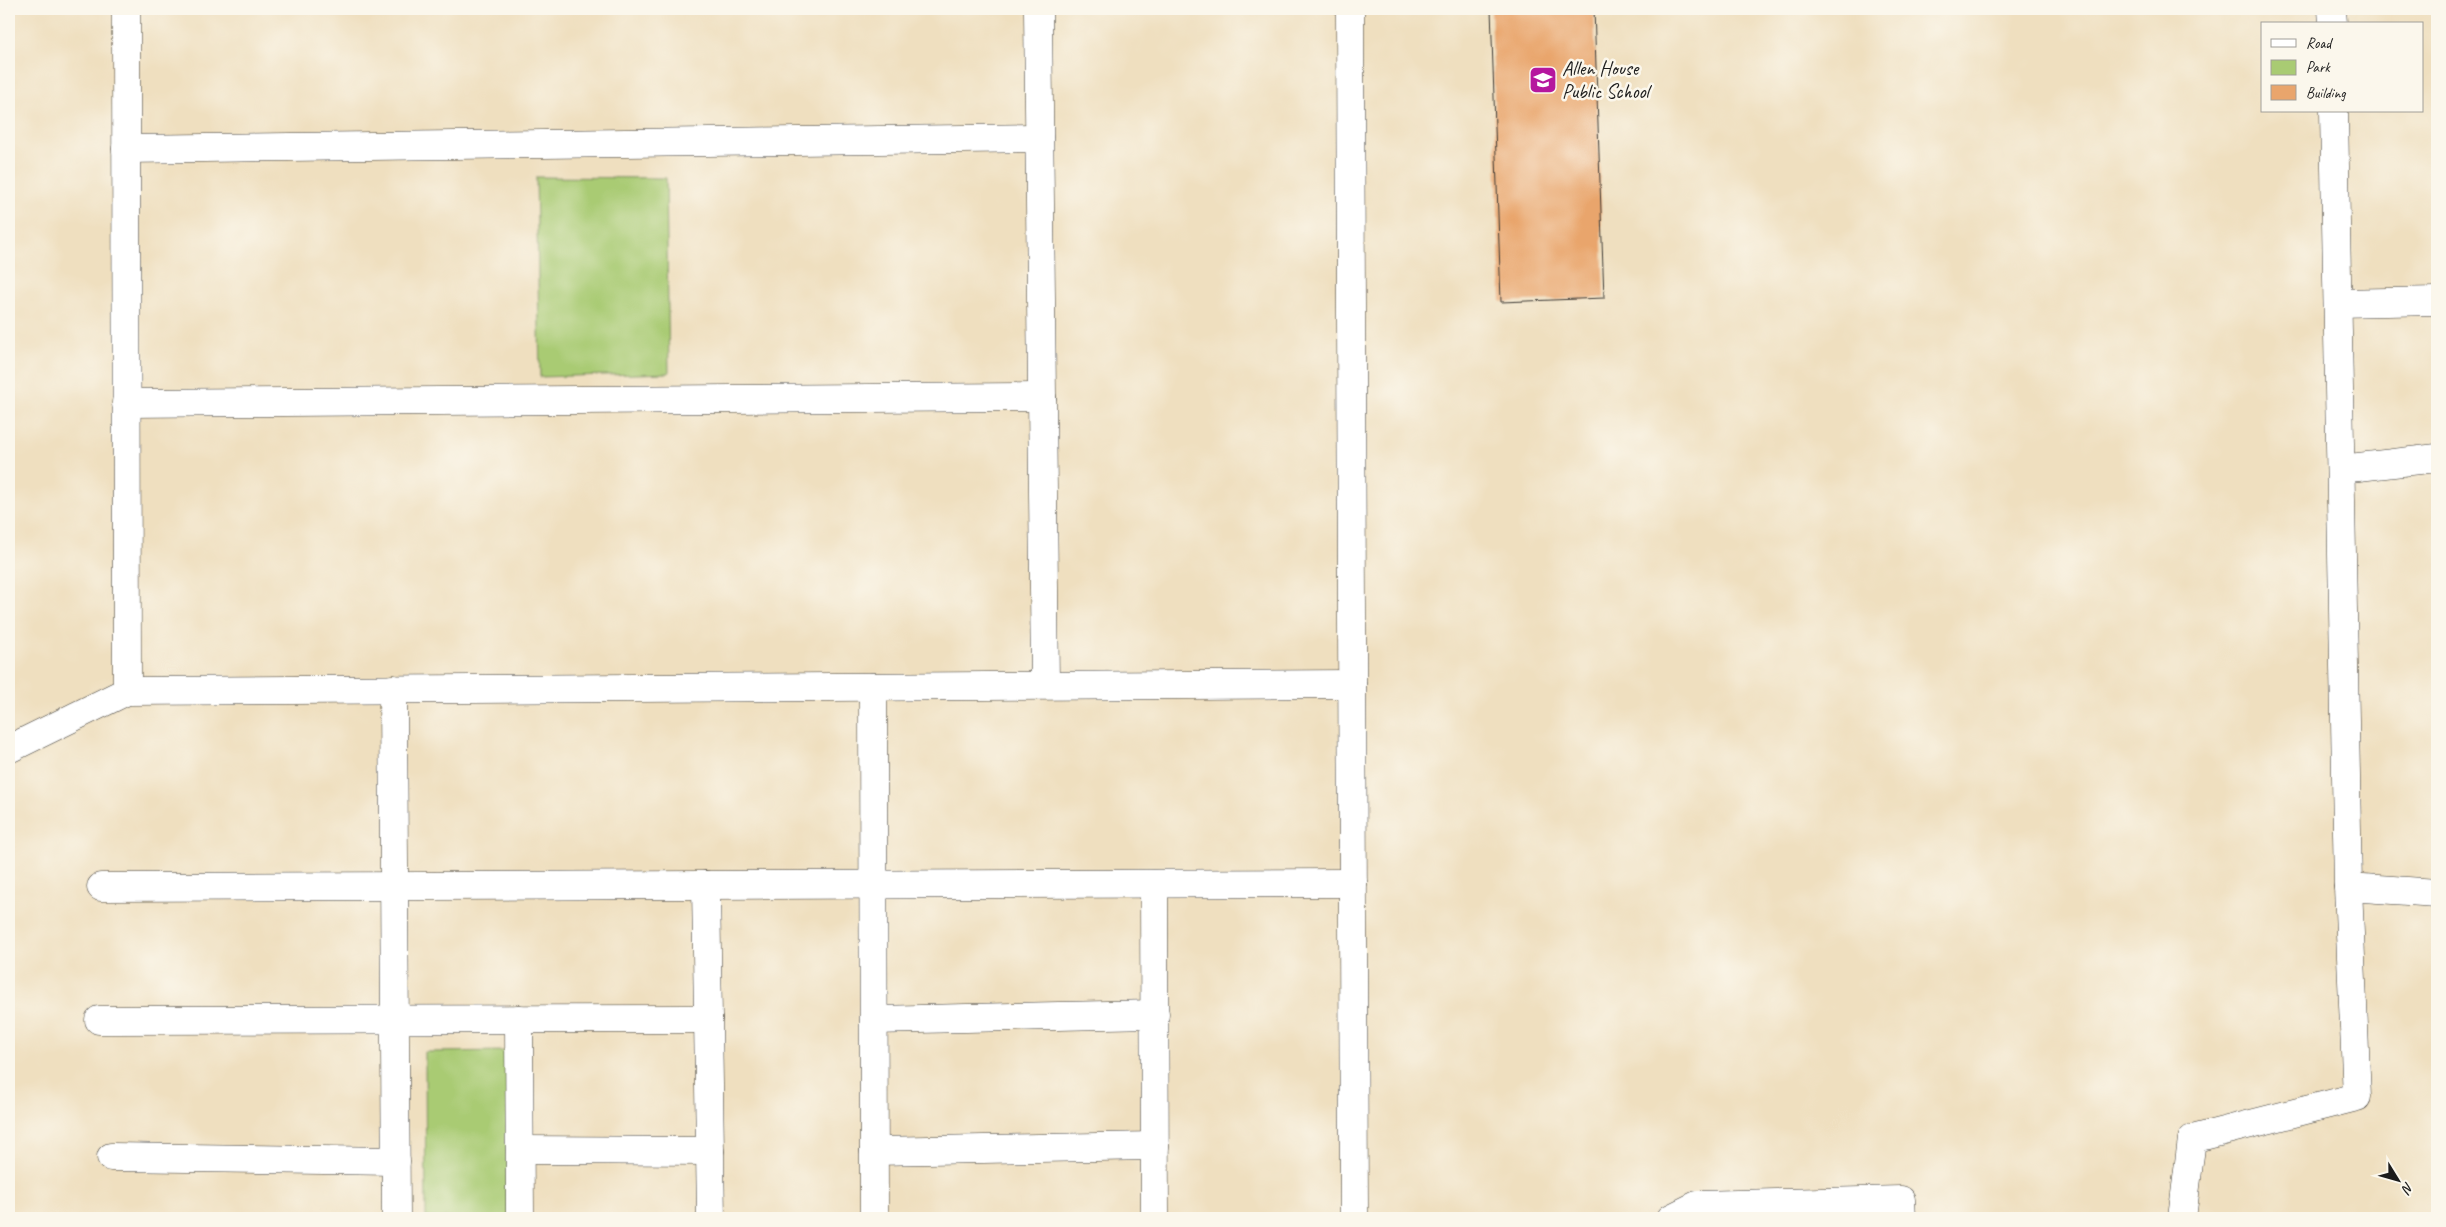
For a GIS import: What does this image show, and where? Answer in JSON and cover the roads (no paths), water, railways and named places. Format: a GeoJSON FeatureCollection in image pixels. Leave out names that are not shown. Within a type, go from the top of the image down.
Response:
{"type":"FeatureCollection","features":[{"type":"Feature","properties":{"kind":"street"},"geometry":{"type":"LineString","coordinates":[[126,9],[127,691]]}},
{"type":"Feature","properties":{"kind":"street"},"geometry":{"type":"LineString","coordinates":[[1038,9],[1044,685]]}},
{"type":"Feature","properties":{"kind":"street"},"geometry":{"type":"LineString","coordinates":[[1350,9],[1354,1218]]}},
{"type":"Feature","properties":{"kind":"street"},"geometry":{"type":"LineString","coordinates":[[2332,9],[2333,22]]}},
{"type":"Feature","properties":{"kind":"street"},"geometry":{"type":"LineString","coordinates":[[2182,1218],[2192,1139],[2357,1097],[2348,887],[2334,112]]}},
{"type":"Feature","properties":{"kind":"street"},"geometry":{"type":"LineString","coordinates":[[126,149],[1039,138]]}},
{"type":"Feature","properties":{"kind":"street"},"geometry":{"type":"LineString","coordinates":[[2338,303],[2437,302]]}},
{"type":"Feature","properties":{"kind":"street"},"geometry":{"type":"LineString","coordinates":[[126,404],[1042,397]]}},
{"type":"Feature","properties":{"kind":"street"},"geometry":{"type":"LineString","coordinates":[[2341,469],[2437,458]]}},
{"type":"Feature","properties":{"kind":"street"},"geometry":{"type":"LineString","coordinates":[[9,749],[127,691],[1352,684]]}},
{"type":"Feature","properties":{"kind":"street"},"geometry":{"type":"LineString","coordinates":[[873,687],[874,1218]]}},
{"type":"Feature","properties":{"kind":"street"},"geometry":{"type":"LineString","coordinates":[[393,689],[396,1218]]}},
{"type":"Feature","properties":{"kind":"street"},"geometry":{"type":"LineString","coordinates":[[101,887],[1353,883]]}},
{"type":"Feature","properties":{"kind":"street"},"geometry":{"type":"LineString","coordinates":[[1154,884],[1155,1218]]}},
{"type":"Feature","properties":{"kind":"street"},"geometry":{"type":"LineString","coordinates":[[706,885],[711,1218]]}},
{"type":"Feature","properties":{"kind":"street"},"geometry":{"type":"LineString","coordinates":[[2348,887],[2437,893]]}},
{"type":"Feature","properties":{"kind":"street"},"geometry":{"type":"LineString","coordinates":[[874,1020],[1155,1014]]}},
{"type":"Feature","properties":{"kind":"street"},"geometry":{"type":"LineString","coordinates":[[519,1019],[520,1218]]}},
{"type":"Feature","properties":{"kind":"street"},"geometry":{"type":"LineString","coordinates":[[99,1020],[708,1019]]}},
{"type":"Feature","properties":{"kind":"street"},"geometry":{"type":"LineString","coordinates":[[874,1151],[1155,1146]]}},
{"type":"Feature","properties":{"kind":"street"},"geometry":{"type":"LineString","coordinates":[[520,1150],[710,1151]]}},
{"type":"Feature","properties":{"kind":"street"},"geometry":{"type":"LineString","coordinates":[[111,1157],[396,1161]]}},
{"type":"Feature","properties":{"kind":"street"},"geometry":{"type":"LineString","coordinates":[[1672,1218],[1697,1205],[1901,1200],[1902,1218]]}},
{"type":"Feature","properties":{"kind":"place","name":"Allen House Public School"},"geometry":{"type":"Point","coordinates":[1543,80]}}]}
